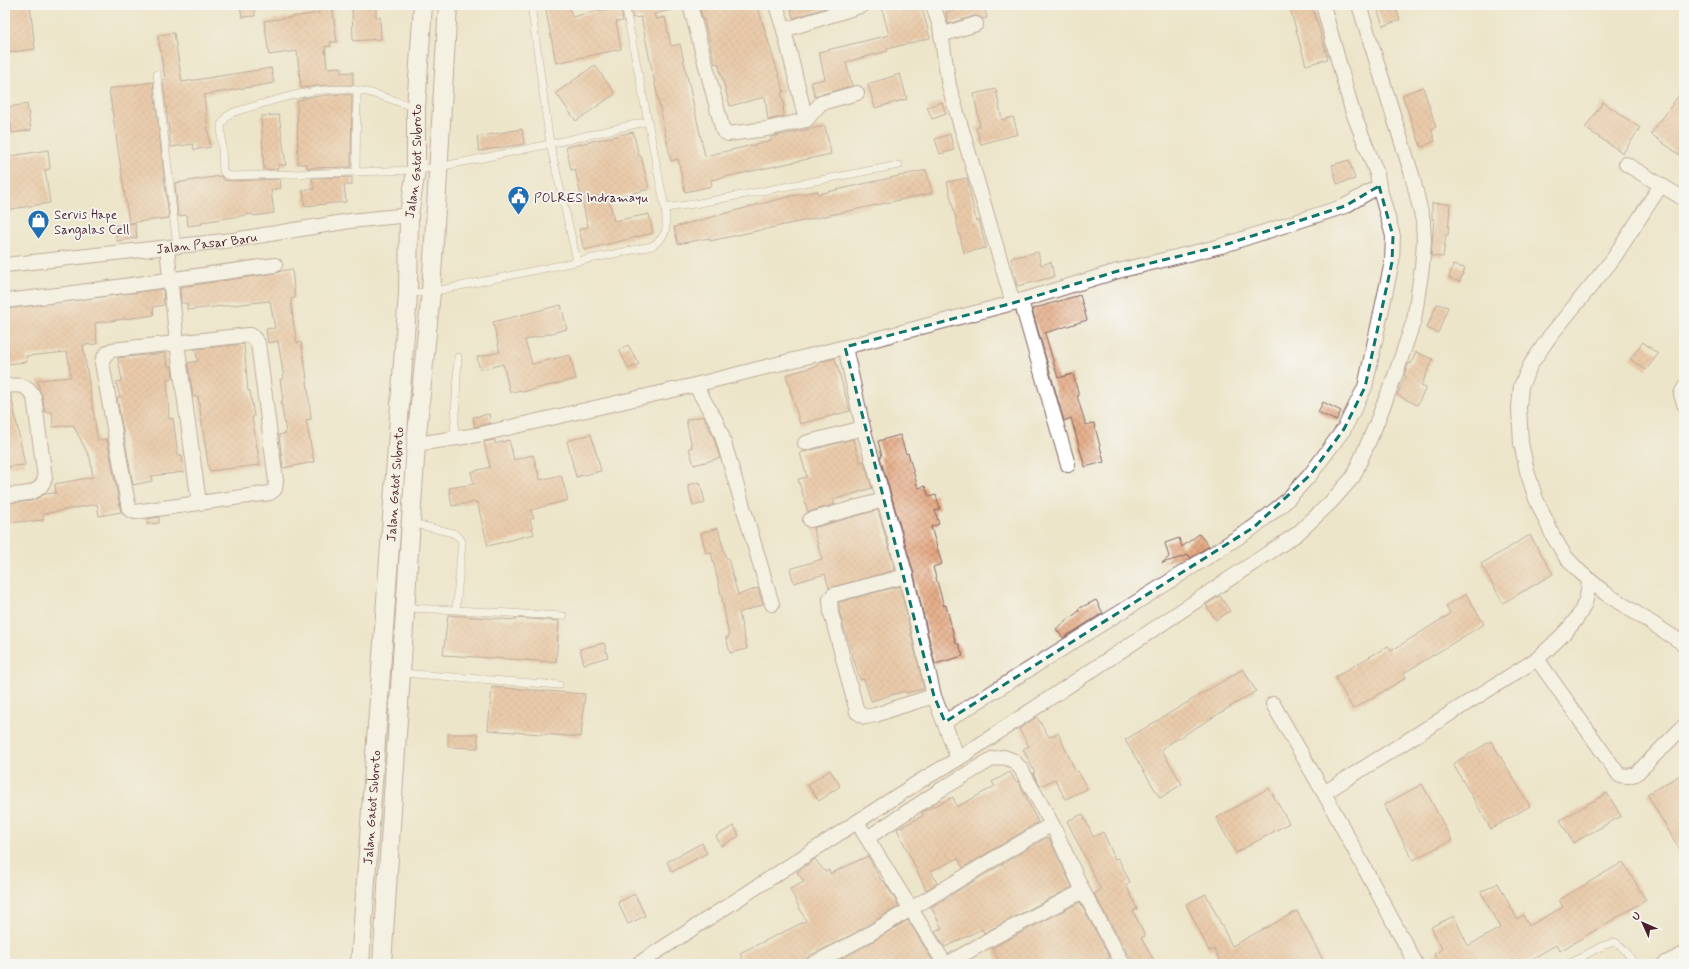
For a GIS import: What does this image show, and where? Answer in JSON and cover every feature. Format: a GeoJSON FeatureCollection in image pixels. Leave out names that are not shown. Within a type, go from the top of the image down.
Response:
{"type":"FeatureCollection","features":[{"type":"Feature","properties":{"kind":"street","name":"Jalan Gatot Subroto"},"geometry":{"type":"LineString","coordinates":[[360,964],[408,293],[409,215],[416,170],[416,108],[423,5]]}},
{"type":"Feature","properties":{"kind":"street","name":"Jalan Gatot Subroto"},"geometry":{"type":"LineString","coordinates":[[382,964],[416,444],[431,292],[448,5]]}},
{"type":"Feature","properties":{"kind":"street"},"geometry":{"type":"LineString","coordinates":[[690,5],[723,131],[728,134],[767,129],[806,120],[821,103],[857,93]]}},
{"type":"Feature","properties":{"kind":"street"},"geometry":{"type":"LineString","coordinates":[[776,5],[784,30],[806,120]]}},
{"type":"Feature","properties":{"kind":"street"},"geometry":{"type":"LineString","coordinates":[[784,30],[863,5]]}},
{"type":"Feature","properties":{"kind":"street"},"geometry":{"type":"LineString","coordinates":[[933,5],[941,35],[949,86],[1068,465]]}},
{"type":"Feature","properties":{"kind":"street"},"geometry":{"type":"LineString","coordinates":[[946,724],[1254,527],[1285,502],[1310,475],[1344,429],[1365,387],[1392,262],[1393,236],[1377,174],[1352,110],[1323,5]]}},
{"type":"Feature","properties":{"kind":"street"},"geometry":{"type":"LineString","coordinates":[[638,964],[857,823],[1297,534],[1331,502],[1353,477],[1375,427],[1396,373],[1414,320],[1424,241],[1423,221],[1412,175],[1359,5]]}},
{"type":"Feature","properties":{"kind":"street"},"geometry":{"type":"LineString","coordinates":[[941,35],[976,24]]}},
{"type":"Feature","properties":{"kind":"street"},"geometry":{"type":"LineString","coordinates":[[1626,164],[1684,198]]}},
{"type":"Feature","properties":{"kind":"street"},"geometry":{"type":"LineString","coordinates":[[1661,185],[1613,259],[1531,364],[1521,386],[1519,408],[1521,443],[1527,471],[1536,499],[1553,536],[1565,556],[1580,572],[1605,592],[1684,644]]}},
{"type":"Feature","properties":{"kind":"street"},"geometry":{"type":"LineString","coordinates":[[416,444],[477,435],[695,384],[1017,302],[1118,271],[1221,246],[1319,215],[1345,206],[1379,186]]}},
{"type":"Feature","properties":{"kind":"street","name":"Jalan Pasar Baru"},"geometry":{"type":"LineString","coordinates":[[5,265],[234,240],[350,221],[409,215]]}},
{"type":"Feature","properties":{"kind":"street"},"geometry":{"type":"LineString","coordinates":[[172,247],[170,280],[199,503]]}},
{"type":"Feature","properties":{"kind":"street"},"geometry":{"type":"LineString","coordinates":[[5,301],[275,265]]}},
{"type":"Feature","properties":{"kind":"street"},"geometry":{"type":"LineString","coordinates":[[251,335],[256,340],[259,351],[276,481],[275,489],[270,494],[135,512],[129,509],[102,363],[104,356],[112,350],[177,342],[251,335]]}},
{"type":"Feature","properties":{"kind":"street"},"geometry":{"type":"LineString","coordinates":[[844,347],[863,428],[906,576],[934,696],[958,756]]}},
{"type":"Feature","properties":{"kind":"street"},"geometry":{"type":"LineString","coordinates":[[695,384],[716,421],[722,436],[772,604]]}},
{"type":"Feature","properties":{"kind":"street"},"geometry":{"type":"LineString","coordinates":[[5,386],[22,385],[26,387],[34,397],[45,478],[44,484],[37,491],[5,495]]}},
{"type":"Feature","properties":{"kind":"street"},"geometry":{"type":"LineString","coordinates":[[1684,388],[1681,394],[1684,404]]}},
{"type":"Feature","properties":{"kind":"street"},"geometry":{"type":"LineString","coordinates":[[805,443],[863,428]]}},
{"type":"Feature","properties":{"kind":"street"},"geometry":{"type":"LineString","coordinates":[[810,520],[884,500]]}},
{"type":"Feature","properties":{"kind":"street"},"geometry":{"type":"LineString","coordinates":[[906,576],[833,595],[830,599],[831,613],[857,712],[860,715],[865,717],[876,716],[894,708],[934,696]]}},
{"type":"Feature","properties":{"kind":"street"},"geometry":{"type":"LineString","coordinates":[[1324,793],[1537,659],[1565,631],[1583,609],[1588,595],[1589,580]]}},
{"type":"Feature","properties":{"kind":"street"},"geometry":{"type":"LineString","coordinates":[[1537,659],[1619,775],[1628,776],[1636,774],[1684,726]]}},
{"type":"Feature","properties":{"kind":"street"},"geometry":{"type":"LineString","coordinates":[[1274,704],[1324,793],[1416,964]]}},
{"type":"Feature","properties":{"kind":"street"},"geometry":{"type":"LineString","coordinates":[[867,838],[942,788],[992,760],[998,757],[1004,757],[1014,761],[1021,769],[1052,824],[1083,891],[1123,964]]}},
{"type":"Feature","properties":{"kind":"street"},"geometry":{"type":"LineString","coordinates":[[857,823],[946,964],[1083,891]]}},
{"type":"Feature","properties":{"kind":"street"},"geometry":{"type":"LineString","coordinates":[[813,964],[859,940],[1052,824]]}},
{"type":"Feature","properties":{"kind":"street"},"geometry":{"type":"LineString","coordinates":[[1664,964],[1684,954]]}},
{"type":"Feature","properties":{"kind":"lane"},"geometry":{"type":"LineString","coordinates":[[531,5],[550,144],[577,261]]}},
{"type":"Feature","properties":{"kind":"lane"},"geometry":{"type":"LineString","coordinates":[[408,293],[431,292],[652,246],[662,239],[667,226],[665,208],[625,5]]}},
{"type":"Feature","properties":{"kind":"lane"},"geometry":{"type":"LineString","coordinates":[[157,74],[172,247]]}},
{"type":"Feature","properties":{"kind":"lane"},"geometry":{"type":"LineString","coordinates":[[356,171],[357,90]]}},
{"type":"Feature","properties":{"kind":"lane"},"geometry":{"type":"LineString","coordinates":[[416,108],[357,90],[302,93],[234,112],[227,116],[221,125],[223,171],[227,176],[416,170],[439,167],[550,144],[649,121]]}},
{"type":"Feature","properties":{"kind":"lane"},"geometry":{"type":"LineString","coordinates":[[665,208],[694,204],[899,165]]}},
{"type":"Feature","properties":{"kind":"lane"},"geometry":{"type":"LineString","coordinates":[[454,438],[458,356]]}},
{"type":"Feature","properties":{"kind":"lane"},"geometry":{"type":"LineString","coordinates":[[411,523],[453,533],[459,537],[462,542],[456,610]]}},
{"type":"Feature","properties":{"kind":"lane"},"geometry":{"type":"LineString","coordinates":[[406,608],[563,616]]}},
{"type":"Feature","properties":{"kind":"lane"},"geometry":{"type":"LineString","coordinates":[[401,674],[559,685]]}},
{"type":"Feature","properties":{"kind":"lane"},"geometry":{"type":"LineString","coordinates":[[1569,964],[1602,946],[1615,942],[1622,946],[1634,964]]}},
{"type":"Feature","properties":{"kind":"highlighted area"},"geometry":{"type":"Polygon","coordinates":[[[1379,186],[1393,236],[1392,262],[1365,387],[1344,429],[1310,475],[1254,527],[945,722],[934,696],[845,347],[1013,303],[1118,271],[1221,246],[1345,206],[1379,186]]]}},
{"type":"Feature","properties":{"kind":"building"},"geometry":{"type":"Polygon","coordinates":[[[5,5],[30,5],[35,49],[5,53],[5,5]]]}},
{"type":"Feature","properties":{"kind":"building"},"geometry":{"type":"Polygon","coordinates":[[[240,5],[254,5],[255,16],[242,17],[240,5]]]}},
{"type":"Feature","properties":{"kind":"building"},"geometry":{"type":"Polygon","coordinates":[[[318,5],[332,5],[337,42],[330,42],[331,46],[325,47],[327,68],[341,67],[341,73],[353,72],[353,85],[325,85],[301,88],[297,51],[269,55],[264,21],[319,13],[318,5]]]}},
{"type":"Feature","properties":{"kind":"building"},"geometry":{"type":"Polygon","coordinates":[[[352,5],[376,5],[376,17],[380,17],[381,39],[353,41],[352,5]]]}},
{"type":"Feature","properties":{"kind":"building"},"geometry":{"type":"Polygon","coordinates":[[[545,5],[569,5],[572,17],[620,6],[623,21],[616,22],[621,49],[556,63],[545,5]]]}},
{"type":"Feature","properties":{"kind":"building"},"geometry":{"type":"Polygon","coordinates":[[[630,5],[670,5],[671,10],[654,14],[656,19],[665,17],[671,46],[680,44],[705,156],[771,141],[771,137],[825,126],[831,154],[711,180],[712,186],[685,192],[678,159],[671,161],[641,17],[633,18],[630,5]]]}},
{"type":"Feature","properties":{"kind":"building"},"geometry":{"type":"Polygon","coordinates":[[[699,5],[757,5],[784,92],[781,93],[784,106],[784,116],[768,120],[765,97],[730,106],[718,63],[715,64],[699,5]]]}},
{"type":"Feature","properties":{"kind":"building"},"geometry":{"type":"Polygon","coordinates":[[[790,5],[835,5],[793,18],[790,5]]]}},
{"type":"Feature","properties":{"kind":"building"},"geometry":{"type":"Polygon","coordinates":[[[881,5],[921,5],[930,38],[887,49],[888,51],[846,62],[852,86],[815,97],[811,82],[825,79],[819,52],[889,35],[881,5]]]}},
{"type":"Feature","properties":{"kind":"building"},"geometry":{"type":"Polygon","coordinates":[[[974,5],[984,5],[987,18],[983,19],[978,16],[974,16],[948,24],[946,12],[974,5]]]}},
{"type":"Feature","properties":{"kind":"building"},"geometry":{"type":"Polygon","coordinates":[[[1289,5],[1312,5],[1328,59],[1306,65],[1289,5]]]}},
{"type":"Feature","properties":{"kind":"building"},"geometry":{"type":"Polygon","coordinates":[[[1376,5],[1395,5],[1400,20],[1383,26],[1376,5]]]}},
{"type":"Feature","properties":{"kind":"building"},"geometry":{"type":"Polygon","coordinates":[[[174,33],[182,82],[271,68],[274,83],[204,95],[210,147],[194,150],[193,144],[171,147],[163,81],[165,80],[158,35],[174,33]]]}},
{"type":"Feature","properties":{"kind":"building"},"geometry":{"type":"Polygon","coordinates":[[[595,65],[615,94],[576,121],[556,93],[595,65]]]}},
{"type":"Feature","properties":{"kind":"building"},"geometry":{"type":"Polygon","coordinates":[[[900,74],[907,99],[875,108],[868,84],[900,74]]]}},
{"type":"Feature","properties":{"kind":"building"},"geometry":{"type":"Polygon","coordinates":[[[153,82],[169,218],[129,223],[109,89],[153,82]]]}},
{"type":"Feature","properties":{"kind":"building"},"geometry":{"type":"Polygon","coordinates":[[[1423,87],[1436,127],[1431,129],[1435,141],[1421,147],[1402,95],[1423,87]]]}},
{"type":"Feature","properties":{"kind":"building"},"geometry":{"type":"Polygon","coordinates":[[[1684,88],[1684,158],[1651,134],[1684,88]]]}},
{"type":"Feature","properties":{"kind":"building"},"geometry":{"type":"Polygon","coordinates":[[[996,89],[1002,120],[1013,117],[1018,134],[981,144],[976,128],[980,126],[974,94],[996,89]]]}},
{"type":"Feature","properties":{"kind":"building"},"geometry":{"type":"Polygon","coordinates":[[[341,94],[352,95],[351,167],[307,168],[307,164],[298,164],[297,100],[303,100],[302,98],[341,94]]]}},
{"type":"Feature","properties":{"kind":"building"},"geometry":{"type":"Polygon","coordinates":[[[942,102],[946,114],[932,119],[927,107],[942,102]]]}},
{"type":"Feature","properties":{"kind":"building"},"geometry":{"type":"Polygon","coordinates":[[[1603,102],[1640,128],[1623,153],[1585,128],[1603,102]]]}},
{"type":"Feature","properties":{"kind":"building"},"geometry":{"type":"Polygon","coordinates":[[[27,104],[31,130],[12,133],[8,107],[27,104]]]}},
{"type":"Feature","properties":{"kind":"building"},"geometry":{"type":"Polygon","coordinates":[[[279,115],[286,165],[278,165],[278,169],[264,170],[261,116],[279,115]]]}},
{"type":"Feature","properties":{"kind":"building"},"geometry":{"type":"Polygon","coordinates":[[[522,129],[524,144],[479,151],[477,137],[522,129]]]}},
{"type":"Feature","properties":{"kind":"building"},"geometry":{"type":"Polygon","coordinates":[[[633,132],[639,156],[641,156],[649,189],[609,199],[614,221],[649,214],[653,233],[584,250],[579,229],[588,227],[575,169],[571,170],[566,147],[633,132]]]}},
{"type":"Feature","properties":{"kind":"building"},"geometry":{"type":"Polygon","coordinates":[[[950,134],[954,150],[940,154],[935,139],[950,134]]]}},
{"type":"Feature","properties":{"kind":"building"},"geometry":{"type":"Polygon","coordinates":[[[48,150],[50,169],[45,170],[50,203],[5,210],[5,157],[48,150]]]}},
{"type":"Feature","properties":{"kind":"building"},"geometry":{"type":"Polygon","coordinates":[[[1349,160],[1355,179],[1337,184],[1332,165],[1349,160]]]}},
{"type":"Feature","properties":{"kind":"building"},"geometry":{"type":"Polygon","coordinates":[[[926,170],[932,193],[710,241],[709,238],[678,244],[674,227],[791,196],[818,191],[818,194],[926,170]]]}},
{"type":"Feature","properties":{"kind":"building"},"geometry":{"type":"Polygon","coordinates":[[[221,176],[224,180],[231,181],[280,179],[281,188],[271,190],[274,213],[254,216],[253,214],[202,222],[202,224],[188,226],[187,215],[178,216],[175,183],[221,176]]]}},
{"type":"Feature","properties":{"kind":"building"},"geometry":{"type":"Polygon","coordinates":[[[352,177],[352,185],[344,185],[346,202],[305,206],[303,190],[314,189],[312,178],[352,177]]]}},
{"type":"Feature","properties":{"kind":"building"},"geometry":{"type":"Polygon","coordinates":[[[967,178],[976,221],[979,220],[986,248],[964,253],[947,182],[967,178]]]}},
{"type":"Feature","properties":{"kind":"building"},"geometry":{"type":"Polygon","coordinates":[[[1432,203],[1450,204],[1448,235],[1446,235],[1443,257],[1431,256],[1434,219],[1432,219],[1432,203]]]}},
{"type":"Feature","properties":{"kind":"building"},"geometry":{"type":"Polygon","coordinates":[[[135,223],[137,238],[117,241],[114,226],[135,223]]]}},
{"type":"Feature","properties":{"kind":"building"},"geometry":{"type":"Polygon","coordinates":[[[1038,252],[1041,265],[1051,262],[1054,277],[1017,286],[1011,258],[1038,252]]]}},
{"type":"Feature","properties":{"kind":"building"},"geometry":{"type":"Polygon","coordinates":[[[1453,265],[1465,268],[1460,282],[1449,278],[1453,265]]]}},
{"type":"Feature","properties":{"kind":"building"},"geometry":{"type":"Polygon","coordinates":[[[292,269],[295,298],[291,299],[293,320],[297,343],[301,342],[306,371],[311,419],[306,420],[314,462],[283,468],[279,435],[286,433],[281,401],[283,401],[280,379],[284,379],[278,341],[268,343],[266,329],[275,328],[270,301],[187,310],[187,303],[181,303],[180,287],[276,273],[292,269]]]}},
{"type":"Feature","properties":{"kind":"building"},"geometry":{"type":"Polygon","coordinates":[[[163,289],[164,305],[153,307],[154,315],[95,323],[97,344],[83,345],[98,441],[107,439],[121,512],[99,516],[97,504],[43,514],[44,520],[5,523],[5,503],[32,501],[45,494],[56,493],[55,484],[93,477],[90,458],[73,425],[53,427],[52,412],[45,412],[39,389],[38,380],[71,377],[67,352],[26,356],[27,362],[5,364],[5,309],[163,289]]]}},
{"type":"Feature","properties":{"kind":"building"},"geometry":{"type":"Polygon","coordinates":[[[1080,295],[1087,320],[1045,333],[1058,378],[1073,374],[1079,396],[1077,396],[1086,425],[1094,423],[1104,462],[1085,467],[1071,418],[1064,421],[1032,309],[1080,295]]]}},
{"type":"Feature","properties":{"kind":"building"},"geometry":{"type":"Polygon","coordinates":[[[1437,304],[1448,307],[1438,333],[1427,328],[1437,304]]]}},
{"type":"Feature","properties":{"kind":"building"},"geometry":{"type":"Polygon","coordinates":[[[561,305],[567,329],[525,340],[532,364],[570,355],[576,379],[522,392],[521,390],[510,393],[503,364],[480,370],[477,357],[500,352],[493,322],[561,305]]]}},
{"type":"Feature","properties":{"kind":"building"},"geometry":{"type":"Polygon","coordinates":[[[1643,342],[1658,354],[1646,370],[1630,359],[1643,342]]]}},
{"type":"Feature","properties":{"kind":"building"},"geometry":{"type":"Polygon","coordinates":[[[244,344],[248,391],[250,391],[254,417],[252,417],[260,465],[209,471],[198,396],[193,397],[188,363],[198,361],[195,349],[244,344]]]}},
{"type":"Feature","properties":{"kind":"building"},"geometry":{"type":"Polygon","coordinates":[[[628,345],[639,364],[629,369],[619,350],[628,345]]]}},
{"type":"Feature","properties":{"kind":"building"},"geometry":{"type":"Polygon","coordinates":[[[1416,352],[1433,359],[1421,386],[1426,388],[1417,405],[1397,395],[1406,376],[1404,375],[1409,363],[1411,364],[1416,352]]]}},
{"type":"Feature","properties":{"kind":"building"},"geometry":{"type":"Polygon","coordinates":[[[165,353],[168,367],[172,366],[173,378],[167,379],[169,419],[173,418],[178,455],[182,455],[184,472],[151,476],[152,481],[133,485],[117,398],[120,397],[116,382],[122,381],[118,358],[165,353]]]}},
{"type":"Feature","properties":{"kind":"building"},"geometry":{"type":"Polygon","coordinates":[[[835,358],[850,411],[800,424],[786,375],[819,365],[818,363],[835,358]]]}},
{"type":"Feature","properties":{"kind":"building"},"geometry":{"type":"Polygon","coordinates":[[[5,395],[11,395],[25,465],[6,467],[5,395]]]}},
{"type":"Feature","properties":{"kind":"building"},"geometry":{"type":"Polygon","coordinates":[[[1323,402],[1341,411],[1336,421],[1318,412],[1323,402]]]}},
{"type":"Feature","properties":{"kind":"building"},"geometry":{"type":"Polygon","coordinates":[[[489,414],[491,423],[475,427],[473,417],[489,414]]]}},
{"type":"Feature","properties":{"kind":"building"},"geometry":{"type":"Polygon","coordinates":[[[703,416],[713,436],[720,458],[694,465],[689,448],[692,447],[686,420],[703,416]]]}},
{"type":"Feature","properties":{"kind":"building"},"geometry":{"type":"Polygon","coordinates":[[[591,434],[601,471],[576,477],[567,441],[591,434]]]}},
{"type":"Feature","properties":{"kind":"building"},"geometry":{"type":"Polygon","coordinates":[[[900,435],[906,454],[908,453],[918,488],[925,486],[929,497],[936,495],[940,509],[935,511],[939,524],[931,527],[942,564],[933,567],[944,606],[946,605],[956,644],[959,644],[963,656],[935,664],[914,574],[880,457],[882,456],[878,441],[900,435]]]}},
{"type":"Feature","properties":{"kind":"building"},"geometry":{"type":"Polygon","coordinates":[[[853,439],[860,462],[864,461],[872,488],[833,500],[835,504],[808,512],[798,479],[807,477],[800,453],[853,439]]]}},
{"type":"Feature","properties":{"kind":"building"},"geometry":{"type":"Polygon","coordinates":[[[495,440],[495,444],[509,440],[514,460],[533,455],[540,480],[561,475],[568,500],[531,510],[534,518],[530,519],[534,534],[488,546],[477,502],[452,506],[449,488],[474,484],[471,472],[490,467],[484,442],[495,440]]]}},
{"type":"Feature","properties":{"kind":"building"},"geometry":{"type":"Polygon","coordinates":[[[700,482],[705,503],[693,506],[688,485],[700,482]]]}},
{"type":"Feature","properties":{"kind":"building"},"geometry":{"type":"Polygon","coordinates":[[[878,510],[895,570],[829,588],[825,574],[794,583],[790,569],[822,559],[813,528],[878,510]]]}},
{"type":"Feature","properties":{"kind":"building"},"geometry":{"type":"Polygon","coordinates":[[[159,517],[159,523],[147,524],[147,519],[159,517]]]}},
{"type":"Feature","properties":{"kind":"building"},"geometry":{"type":"Polygon","coordinates":[[[718,528],[738,595],[758,588],[763,604],[739,613],[747,649],[730,653],[726,637],[729,637],[722,598],[711,552],[706,553],[701,533],[718,528]]]}},
{"type":"Feature","properties":{"kind":"building"},"geometry":{"type":"Polygon","coordinates":[[[1199,534],[1209,546],[1191,558],[1189,555],[1162,563],[1169,557],[1165,543],[1179,538],[1182,547],[1199,534]]]}},
{"type":"Feature","properties":{"kind":"building"},"geometry":{"type":"Polygon","coordinates":[[[1530,535],[1553,574],[1503,603],[1481,564],[1530,535]]]}},
{"type":"Feature","properties":{"kind":"building"},"geometry":{"type":"Polygon","coordinates":[[[900,586],[924,689],[906,693],[905,691],[871,701],[864,679],[860,680],[839,610],[839,602],[900,586]]]}},
{"type":"Feature","properties":{"kind":"building"},"geometry":{"type":"Polygon","coordinates":[[[1466,594],[1484,624],[1404,673],[1406,678],[1353,709],[1335,677],[1388,646],[1391,651],[1450,614],[1446,606],[1466,594]]]}},
{"type":"Feature","properties":{"kind":"building"},"geometry":{"type":"Polygon","coordinates":[[[1220,596],[1230,611],[1216,620],[1206,605],[1220,596]]]}},
{"type":"Feature","properties":{"kind":"building"},"geometry":{"type":"Polygon","coordinates":[[[1096,600],[1103,613],[1063,638],[1056,629],[1079,611],[1078,609],[1096,600]]]}},
{"type":"Feature","properties":{"kind":"building"},"geometry":{"type":"Polygon","coordinates":[[[448,615],[515,620],[515,618],[559,621],[556,662],[443,655],[448,615]]]}},
{"type":"Feature","properties":{"kind":"building"},"geometry":{"type":"Polygon","coordinates":[[[604,643],[608,657],[584,664],[580,649],[604,643]]]}},
{"type":"Feature","properties":{"kind":"building"},"geometry":{"type":"Polygon","coordinates":[[[1243,669],[1256,691],[1161,749],[1182,784],[1160,798],[1125,740],[1243,669]]]}},
{"type":"Feature","properties":{"kind":"building"},"geometry":{"type":"Polygon","coordinates":[[[492,687],[585,694],[581,737],[488,730],[492,687]]]}},
{"type":"Feature","properties":{"kind":"building"},"geometry":{"type":"Polygon","coordinates":[[[1037,717],[1049,737],[1058,733],[1076,772],[1078,771],[1087,789],[1065,799],[1055,779],[1040,786],[1023,749],[1029,746],[1019,729],[1037,717]]]}},
{"type":"Feature","properties":{"kind":"building"},"geometry":{"type":"Polygon","coordinates":[[[448,734],[478,734],[478,748],[448,747],[448,734]]]}},
{"type":"Feature","properties":{"kind":"building"},"geometry":{"type":"Polygon","coordinates":[[[1491,741],[1530,806],[1491,829],[1453,764],[1491,741]]]}},
{"type":"Feature","properties":{"kind":"building"},"geometry":{"type":"Polygon","coordinates":[[[830,770],[840,786],[819,801],[808,785],[830,770]]]}},
{"type":"Feature","properties":{"kind":"building"},"geometry":{"type":"Polygon","coordinates":[[[1010,772],[1016,782],[1018,781],[1038,822],[963,868],[958,858],[931,871],[937,883],[926,890],[897,829],[923,816],[922,812],[953,797],[957,807],[995,786],[992,782],[1010,772]]]}},
{"type":"Feature","properties":{"kind":"building"},"geometry":{"type":"Polygon","coordinates":[[[1684,773],[1684,857],[1647,794],[1684,773]]]}},
{"type":"Feature","properties":{"kind":"building"},"geometry":{"type":"Polygon","coordinates":[[[1422,784],[1452,840],[1413,860],[1384,805],[1422,784]]]}},
{"type":"Feature","properties":{"kind":"building"},"geometry":{"type":"Polygon","coordinates":[[[1269,788],[1289,823],[1236,853],[1216,818],[1269,788]]]}},
{"type":"Feature","properties":{"kind":"building"},"geometry":{"type":"Polygon","coordinates":[[[1607,793],[1621,816],[1573,843],[1560,820],[1607,793]]]}},
{"type":"Feature","properties":{"kind":"building"},"geometry":{"type":"Polygon","coordinates":[[[1083,814],[1093,837],[1103,832],[1115,859],[1118,858],[1130,882],[1126,884],[1137,909],[1133,911],[1145,936],[1141,938],[1156,964],[1134,964],[1094,894],[1101,890],[1067,821],[1083,814]]]}},
{"type":"Feature","properties":{"kind":"building"},"geometry":{"type":"Polygon","coordinates":[[[734,826],[739,836],[721,846],[716,836],[734,826]]]}},
{"type":"Feature","properties":{"kind":"building"},"geometry":{"type":"Polygon","coordinates":[[[1046,838],[1049,838],[1072,887],[984,933],[982,929],[945,947],[935,931],[942,928],[931,907],[1046,838]]]}},
{"type":"Feature","properties":{"kind":"building"},"geometry":{"type":"Polygon","coordinates":[[[702,843],[707,853],[672,872],[667,862],[702,843]]]}},
{"type":"Feature","properties":{"kind":"building"},"geometry":{"type":"Polygon","coordinates":[[[868,856],[882,882],[884,881],[899,906],[855,933],[809,956],[805,964],[745,964],[740,953],[806,921],[790,889],[804,882],[797,872],[815,859],[825,872],[829,870],[830,874],[868,856]]]}},
{"type":"Feature","properties":{"kind":"building"},"geometry":{"type":"Polygon","coordinates":[[[1623,862],[1646,900],[1560,951],[1556,945],[1523,964],[1439,964],[1434,954],[1442,949],[1431,927],[1454,916],[1468,946],[1500,928],[1481,892],[1498,883],[1517,919],[1523,915],[1529,926],[1563,907],[1559,900],[1623,862]]]}},
{"type":"Feature","properties":{"kind":"building"},"geometry":{"type":"Polygon","coordinates":[[[635,894],[645,916],[628,924],[618,902],[635,894]]]}},
{"type":"Feature","properties":{"kind":"building"},"geometry":{"type":"Polygon","coordinates":[[[1206,894],[1232,946],[1297,911],[1325,964],[1222,964],[1214,949],[1209,951],[1186,904],[1206,894]]]}},
{"type":"Feature","properties":{"kind":"building"},"geometry":{"type":"Polygon","coordinates":[[[1080,902],[1110,958],[1097,964],[1000,964],[992,948],[1080,902]]]}},
{"type":"Feature","properties":{"kind":"building"},"geometry":{"type":"Polygon","coordinates":[[[908,920],[933,961],[927,964],[831,964],[863,947],[908,920]]]}},
{"type":"Feature","properties":{"kind":"place","name":"POLRES Indramayu"},"geometry":{"type":"Point","coordinates":[519,216]}},
{"type":"Feature","properties":{"kind":"place","name":"Servis Hape Sangalas Cell"},"geometry":{"type":"Point","coordinates":[38,240]}}]}
